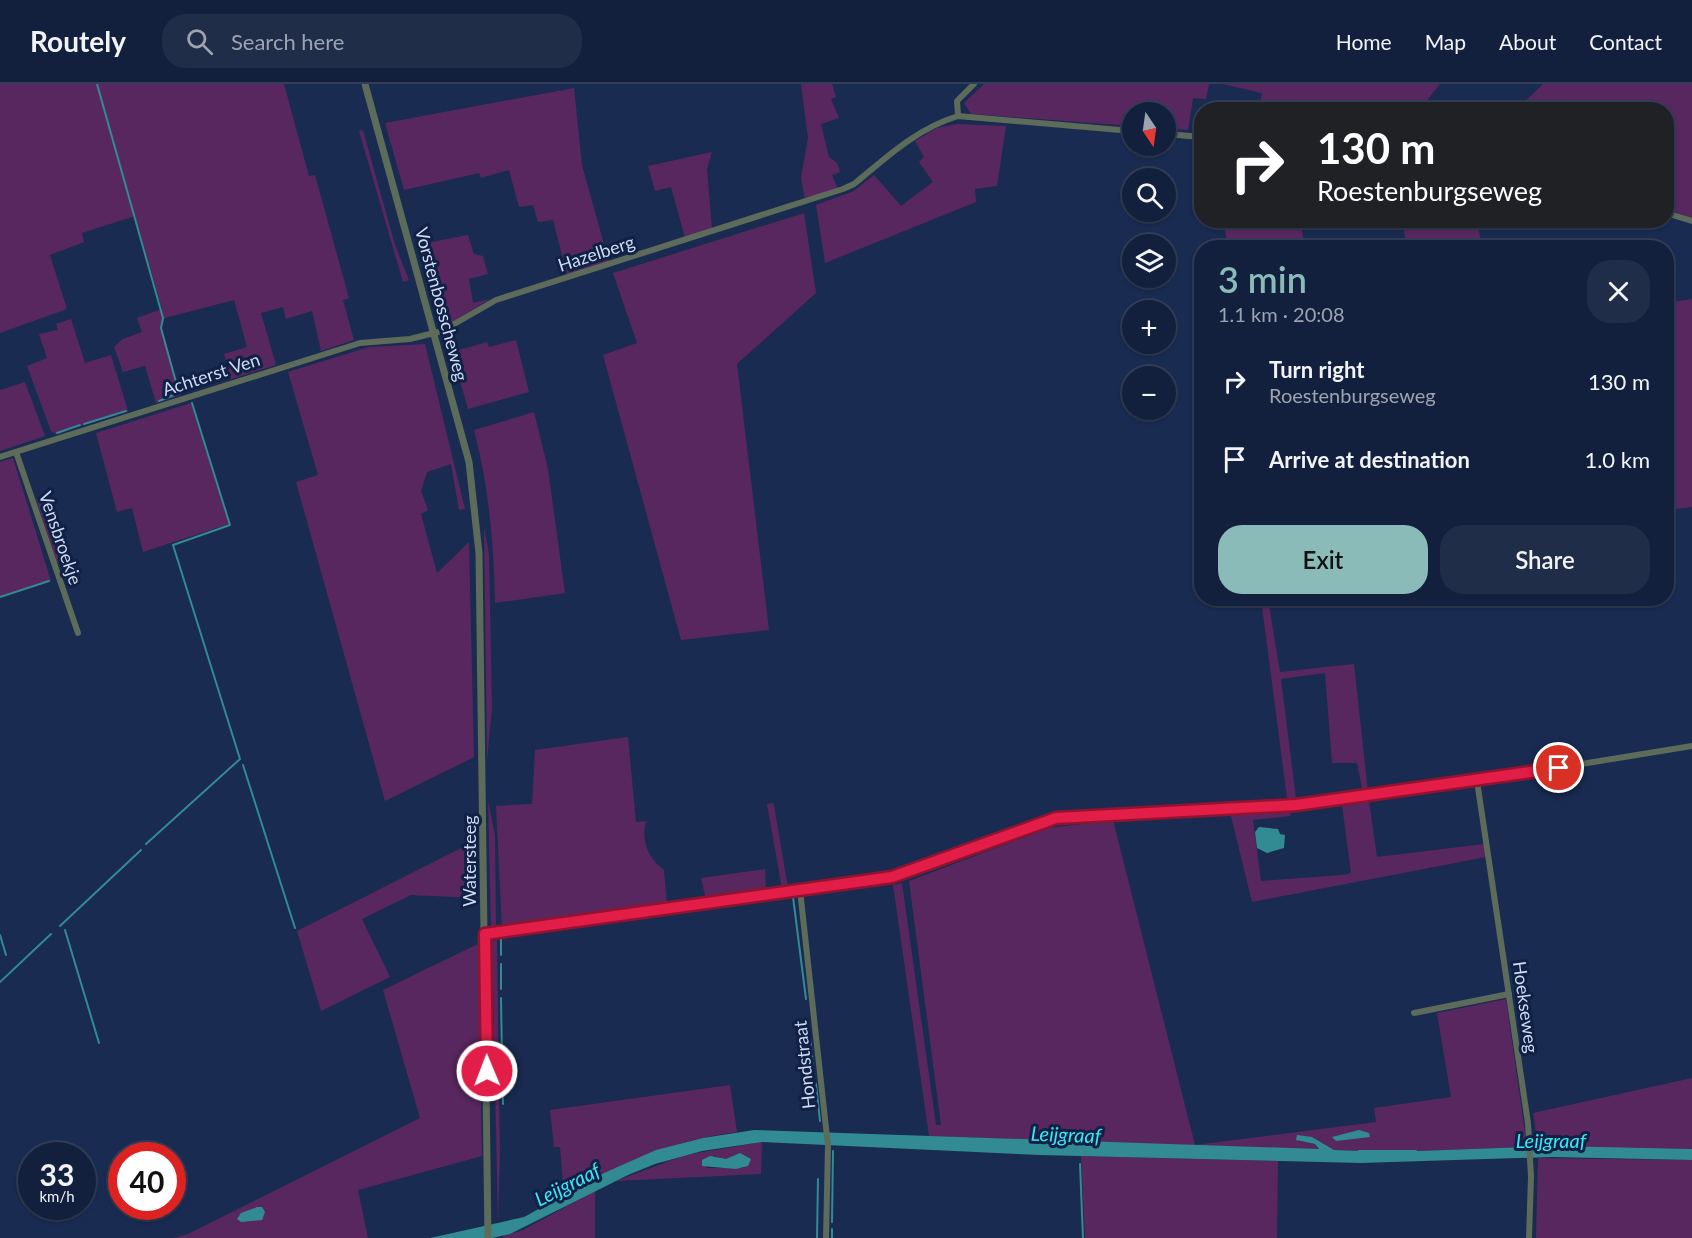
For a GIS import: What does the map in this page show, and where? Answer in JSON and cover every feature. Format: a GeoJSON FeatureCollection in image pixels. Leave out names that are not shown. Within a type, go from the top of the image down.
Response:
{"type":"FeatureCollection","features":[{"type":"Feature","properties":{"kind":"street","name":"Vorstenbosscheweg"},"geometry":{"type":"LineString","coordinates":[[364,84],[469,462],[478,535]]}},
{"type":"Feature","properties":{"kind":"street"},"geometry":{"type":"LineString","coordinates":[[974,84],[957,101],[958,116],[1122,130]]}},
{"type":"Feature","properties":{"kind":"street","name":"Hazelberg"},"geometry":{"type":"LineString","coordinates":[[434,334],[451,327],[496,300],[772,213],[854,184],[915,134],[935,123],[958,116]]}},
{"type":"Feature","properties":{"kind":"street"},"geometry":{"type":"LineString","coordinates":[[1176,135],[1194,136]]}},
{"type":"Feature","properties":{"kind":"street"},"geometry":{"type":"LineString","coordinates":[[1674,215],[1692,221]]}},
{"type":"Feature","properties":{"kind":"street","name":"Achterst Ven"},"geometry":{"type":"LineString","coordinates":[[0,457],[360,343],[434,334]]}},
{"type":"Feature","properties":{"kind":"street","name":"Vensbroekje"},"geometry":{"type":"LineString","coordinates":[[16,452],[78,633]]}},
{"type":"Feature","properties":{"kind":"street","name":"Watersteeg"},"geometry":{"type":"LineString","coordinates":[[478,535],[488,1238]]}},
{"type":"Feature","properties":{"kind":"street"},"geometry":{"type":"LineString","coordinates":[[485,934],[892,877],[1056,818],[1296,805],[1477,781],[1692,746]]}},
{"type":"Feature","properties":{"kind":"street","name":"Hoekseweg"},"geometry":{"type":"LineString","coordinates":[[1477,781],[1530,1144],[1529,1238]]}},
{"type":"Feature","properties":{"kind":"street","name":"Hondstraat"},"geometry":{"type":"LineString","coordinates":[[800,890],[828,1146],[826,1238]]}},
{"type":"Feature","properties":{"kind":"street"},"geometry":{"type":"LineString","coordinates":[[1414,1012],[1509,994]]}},
{"type":"Feature","properties":{"kind":"shaded area"},"geometry":{"type":"Polygon","coordinates":[[[0,84],[284,84],[309,176],[315,175],[349,298],[343,300],[354,340],[321,351],[312,311],[286,319],[283,307],[261,313],[276,365],[231,379],[224,354],[247,347],[234,300],[165,318],[161,326],[181,395],[156,403],[145,366],[123,372],[114,347],[123,339],[142,332],[137,318],[162,309],[135,216],[82,233],[84,242],[50,255],[67,309],[0,333],[0,84]]]}},
{"type":"Feature","properties":{"kind":"shaded area"},"geometry":{"type":"Polygon","coordinates":[[[801,84],[832,84],[836,97],[831,99],[839,118],[821,124],[829,157],[837,163],[840,172],[832,175],[838,189],[805,200],[801,178],[808,138],[801,84]]]}},
{"type":"Feature","properties":{"kind":"shaded area"},"geometry":{"type":"Polygon","coordinates":[[[984,84],[1209,84],[1206,99],[1193,98],[1188,130],[1176,129],[1176,102],[1122,102],[1122,125],[971,114],[964,103],[984,84]]]}},
{"type":"Feature","properties":{"kind":"shaded area"},"geometry":{"type":"Polygon","coordinates":[[[1222,84],[1440,84],[1426,102],[1260,102],[1262,93],[1222,84]]]}},
{"type":"Feature","properties":{"kind":"shaded area"},"geometry":{"type":"Polygon","coordinates":[[[1543,84],[1692,84],[1692,218],[1674,212],[1674,102],[1524,102],[1543,84]]]}},
{"type":"Feature","properties":{"kind":"shaded area"},"geometry":{"type":"Polygon","coordinates":[[[574,88],[582,165],[609,262],[567,275],[553,220],[538,222],[533,205],[519,207],[509,170],[481,178],[479,173],[404,190],[385,123],[574,88]]]}},
{"type":"Feature","properties":{"kind":"shaded area"},"geometry":{"type":"Polygon","coordinates":[[[957,124],[1006,126],[997,186],[975,189],[976,202],[825,263],[816,205],[854,191],[874,175],[901,206],[933,182],[919,162],[924,157],[915,141],[937,128],[957,124]]]}},
{"type":"Feature","properties":{"kind":"shaded area"},"geometry":{"type":"Polygon","coordinates":[[[363,130],[395,245],[409,280],[403,282],[359,131],[363,130]]]}},
{"type":"Feature","properties":{"kind":"shaded area"},"geometry":{"type":"Polygon","coordinates":[[[712,152],[707,169],[712,229],[685,238],[671,187],[655,191],[648,166],[712,152]]]}},
{"type":"Feature","properties":{"kind":"shaded area"},"geometry":{"type":"Polygon","coordinates":[[[804,213],[816,293],[737,364],[769,630],[681,640],[603,355],[637,343],[613,273],[804,213]]]}},
{"type":"Feature","properties":{"kind":"shaded area"},"geometry":{"type":"Polygon","coordinates":[[[1225,228],[1302,228],[1303,240],[1226,240],[1225,228]]]}},
{"type":"Feature","properties":{"kind":"shaded area"},"geometry":{"type":"Polygon","coordinates":[[[1403,228],[1478,228],[1481,240],[1406,240],[1403,228]]]}},
{"type":"Feature","properties":{"kind":"shaded area"},"geometry":{"type":"Polygon","coordinates":[[[468,235],[474,254],[483,256],[488,274],[469,279],[473,303],[490,299],[446,326],[421,244],[468,235]]]}},
{"type":"Feature","properties":{"kind":"shaded area"},"geometry":{"type":"Polygon","coordinates":[[[1692,299],[1692,507],[1674,509],[1674,302],[1692,299]]]}},
{"type":"Feature","properties":{"kind":"shaded area"},"geometry":{"type":"Polygon","coordinates":[[[71,319],[85,363],[111,355],[128,411],[56,434],[51,431],[27,366],[47,358],[39,334],[58,330],[56,324],[71,319]]]}},
{"type":"Feature","properties":{"kind":"shaded area"},"geometry":{"type":"Polygon","coordinates":[[[516,340],[529,392],[468,409],[452,352],[487,342],[489,347],[516,340]]]}},
{"type":"Feature","properties":{"kind":"shaded area"},"geometry":{"type":"Polygon","coordinates":[[[425,344],[465,509],[459,510],[451,464],[427,472],[421,491],[428,510],[421,514],[437,573],[469,542],[474,757],[385,801],[296,482],[318,475],[288,372],[369,347],[425,344]]]}},
{"type":"Feature","properties":{"kind":"shaded area"},"geometry":{"type":"Polygon","coordinates":[[[25,382],[45,436],[0,451],[0,390],[25,382]]]}},
{"type":"Feature","properties":{"kind":"shaded area"},"geometry":{"type":"Polygon","coordinates":[[[191,403],[229,524],[143,552],[132,508],[117,512],[96,433],[191,403]]]}},
{"type":"Feature","properties":{"kind":"shaded area"},"geometry":{"type":"Polygon","coordinates":[[[534,412],[548,469],[565,593],[495,603],[490,516],[474,430],[534,412]]]}},
{"type":"Feature","properties":{"kind":"shaded area"},"geometry":{"type":"Polygon","coordinates":[[[13,458],[51,581],[0,597],[0,462],[13,458]]]}},
{"type":"Feature","properties":{"kind":"shaded area"},"geometry":{"type":"Polygon","coordinates":[[[44,496],[64,561],[57,563],[36,499],[44,496]]]}},
{"type":"Feature","properties":{"kind":"shaded area"},"geometry":{"type":"Polygon","coordinates":[[[484,527],[489,554],[492,708],[487,760],[484,527]]]}},
{"type":"Feature","properties":{"kind":"shaded area"},"geometry":{"type":"Polygon","coordinates":[[[1262,606],[1269,606],[1280,672],[1354,664],[1368,792],[1363,793],[1357,763],[1332,763],[1325,673],[1281,679],[1296,798],[1287,798],[1262,606]]]}},
{"type":"Feature","properties":{"kind":"shaded area"},"geometry":{"type":"Polygon","coordinates":[[[628,737],[636,822],[646,821],[645,843],[650,855],[664,870],[667,905],[502,928],[496,806],[532,804],[535,750],[628,737]]]}},
{"type":"Feature","properties":{"kind":"shaded area"},"geometry":{"type":"Polygon","coordinates":[[[488,800],[495,836],[496,928],[491,929],[488,800]]]}},
{"type":"Feature","properties":{"kind":"shaded area"},"geometry":{"type":"Polygon","coordinates":[[[1369,801],[1377,857],[1484,844],[1486,857],[1252,902],[1230,812],[1292,808],[1290,816],[1253,820],[1261,881],[1342,875],[1351,873],[1342,805],[1369,801]]]}},
{"type":"Feature","properties":{"kind":"shaded area"},"geometry":{"type":"Polygon","coordinates":[[[773,803],[788,888],[782,889],[767,804],[773,803]]]}},
{"type":"Feature","properties":{"kind":"shaded area"},"geometry":{"type":"Polygon","coordinates":[[[1113,820],[1195,1145],[1376,1122],[1374,1108],[1451,1097],[1437,1013],[1506,999],[1527,1147],[1390,1152],[1334,1150],[1312,1137],[1298,1141],[1315,1144],[1319,1150],[929,1136],[893,885],[902,883],[936,1125],[941,1125],[909,881],[1049,828],[1113,820]]]}},
{"type":"Feature","properties":{"kind":"shaded area"},"geometry":{"type":"Polygon","coordinates":[[[1259,827],[1278,829],[1280,834],[1285,835],[1284,848],[1267,853],[1257,848],[1255,832],[1259,827]]]}},
{"type":"Feature","properties":{"kind":"shaded area"},"geometry":{"type":"Polygon","coordinates":[[[475,841],[477,898],[411,895],[362,919],[390,977],[321,1011],[297,931],[475,841]]]}},
{"type":"Feature","properties":{"kind":"shaded area"},"geometry":{"type":"Polygon","coordinates":[[[765,869],[766,891],[706,900],[701,878],[765,869]]]}},
{"type":"Feature","properties":{"kind":"shaded area"},"geometry":{"type":"Polygon","coordinates":[[[497,940],[500,1151],[498,1224],[492,941],[497,940]]]}},
{"type":"Feature","properties":{"kind":"shaded area"},"geometry":{"type":"Polygon","coordinates":[[[478,944],[482,1156],[358,1190],[368,1238],[174,1238],[188,1234],[420,1118],[383,990],[478,944]]]}},
{"type":"Feature","properties":{"kind":"shaded area"},"geometry":{"type":"Polygon","coordinates":[[[1692,1078],[1692,1149],[1538,1147],[1533,1113],[1692,1078]]]}},
{"type":"Feature","properties":{"kind":"shaded area"},"geometry":{"type":"Polygon","coordinates":[[[730,1085],[737,1132],[669,1147],[606,1173],[564,1195],[560,1147],[554,1147],[550,1110],[730,1085]]]}},
{"type":"Feature","properties":{"kind":"shaded area"},"geometry":{"type":"Polygon","coordinates":[[[754,1130],[1319,1149],[1315,1144],[1296,1140],[1297,1135],[1312,1137],[1334,1150],[1390,1152],[1553,1146],[1692,1149],[1692,1160],[1552,1157],[1361,1163],[1040,1155],[762,1142],[702,1151],[655,1164],[628,1175],[510,1234],[492,1238],[430,1238],[524,1217],[604,1173],[656,1150],[703,1138],[754,1130]]]}},
{"type":"Feature","properties":{"kind":"shaded area"},"geometry":{"type":"Polygon","coordinates":[[[1359,1130],[1369,1133],[1370,1137],[1336,1141],[1332,1137],[1359,1130]]]}},
{"type":"Feature","properties":{"kind":"shaded area"},"geometry":{"type":"Polygon","coordinates":[[[762,1142],[761,1174],[616,1181],[685,1155],[762,1142]],[[714,1156],[706,1168],[745,1168],[714,1156]]]}},
{"type":"Feature","properties":{"kind":"shaded area"},"geometry":{"type":"Polygon","coordinates":[[[740,1153],[751,1159],[748,1166],[736,1169],[702,1166],[702,1160],[710,1156],[726,1159],[740,1153]]]}},
{"type":"Feature","properties":{"kind":"shaded area"},"geometry":{"type":"Polygon","coordinates":[[[1081,1156],[1278,1161],[1277,1238],[1085,1238],[1081,1156]]]}},
{"type":"Feature","properties":{"kind":"shaded area"},"geometry":{"type":"Polygon","coordinates":[[[1538,1158],[1692,1160],[1692,1238],[1536,1238],[1538,1158]]]}},
{"type":"Feature","properties":{"kind":"shaded area"},"geometry":{"type":"Polygon","coordinates":[[[595,1191],[595,1238],[503,1238],[503,1236],[523,1230],[595,1191]]]}},
{"type":"Feature","properties":{"kind":"shaded area"},"geometry":{"type":"Polygon","coordinates":[[[262,1207],[265,1212],[262,1220],[241,1222],[237,1219],[241,1213],[262,1207]]]}},
{"type":"Feature","properties":{"kind":"waterway"},"geometry":{"type":"LineString","coordinates":[[97,84],[163,318],[161,328],[179,393],[159,401]]}},
{"type":"Feature","properties":{"kind":"waterway"},"geometry":{"type":"LineString","coordinates":[[146,844],[240,759],[173,545],[230,525],[192,403]]}},
{"type":"Feature","properties":{"kind":"waterway"},"geometry":{"type":"LineString","coordinates":[[84,424],[126,411]]}},
{"type":"Feature","properties":{"kind":"waterway"},"geometry":{"type":"LineString","coordinates":[[57,433],[80,425]]}},
{"type":"Feature","properties":{"kind":"waterway"},"geometry":{"type":"LineString","coordinates":[[0,597],[49,581]]}},
{"type":"Feature","properties":{"kind":"waterway"},"geometry":{"type":"LineString","coordinates":[[243,765],[295,928]]}},
{"type":"Feature","properties":{"kind":"waterway"},"geometry":{"type":"LineString","coordinates":[[60,926],[141,850]]}},
{"type":"Feature","properties":{"kind":"waterway"},"geometry":{"type":"LineString","coordinates":[[793,897],[806,999]]}},
{"type":"Feature","properties":{"kind":"waterway"},"geometry":{"type":"LineString","coordinates":[[65,930],[99,1043]]}},
{"type":"Feature","properties":{"kind":"waterway"},"geometry":{"type":"LineString","coordinates":[[0,982],[51,934]]}},
{"type":"Feature","properties":{"kind":"waterway"},"geometry":{"type":"LineString","coordinates":[[0,935],[6,955]]}},
{"type":"Feature","properties":{"kind":"waterway"},"geometry":{"type":"LineString","coordinates":[[501,938],[501,955]]}},
{"type":"Feature","properties":{"kind":"waterway"},"geometry":{"type":"LineString","coordinates":[[501,964],[501,989]]}},
{"type":"Feature","properties":{"kind":"waterway"},"geometry":{"type":"LineString","coordinates":[[501,998],[502,1056]]}},
{"type":"Feature","properties":{"kind":"waterway"},"geometry":{"type":"LineString","coordinates":[[810,1038],[813,1065]]}},
{"type":"Feature","properties":{"kind":"waterway"},"geometry":{"type":"LineString","coordinates":[[502,1067],[503,1104]]}},
{"type":"Feature","properties":{"kind":"waterway"},"geometry":{"type":"LineString","coordinates":[[816,1084],[820,1121]]}},
{"type":"Feature","properties":{"kind":"waterway"},"geometry":{"type":"LineString","coordinates":[[832,1222],[833,1151]]}},
{"type":"Feature","properties":{"kind":"waterway","name":"Leijgraaf"},"geometry":{"type":"LineString","coordinates":[[1359,1151],[1416,1151]]}},
{"type":"Feature","properties":{"kind":"waterway"},"geometry":{"type":"LineString","coordinates":[[1080,1164],[1083,1238]]}},
{"type":"Feature","properties":{"kind":"waterway"},"geometry":{"type":"LineString","coordinates":[[817,1238],[818,1179]]}},
{"type":"Feature","properties":{"kind":"waterway"},"geometry":{"type":"LineString","coordinates":[[832,1229],[832,1238]]}},
{"type":"Feature","properties":{"kind":"route"},"geometry":{"type":"LineString","coordinates":[[487,1071],[485,934],[892,877],[1056,818],[1296,805],[1559,768]]}}]}
